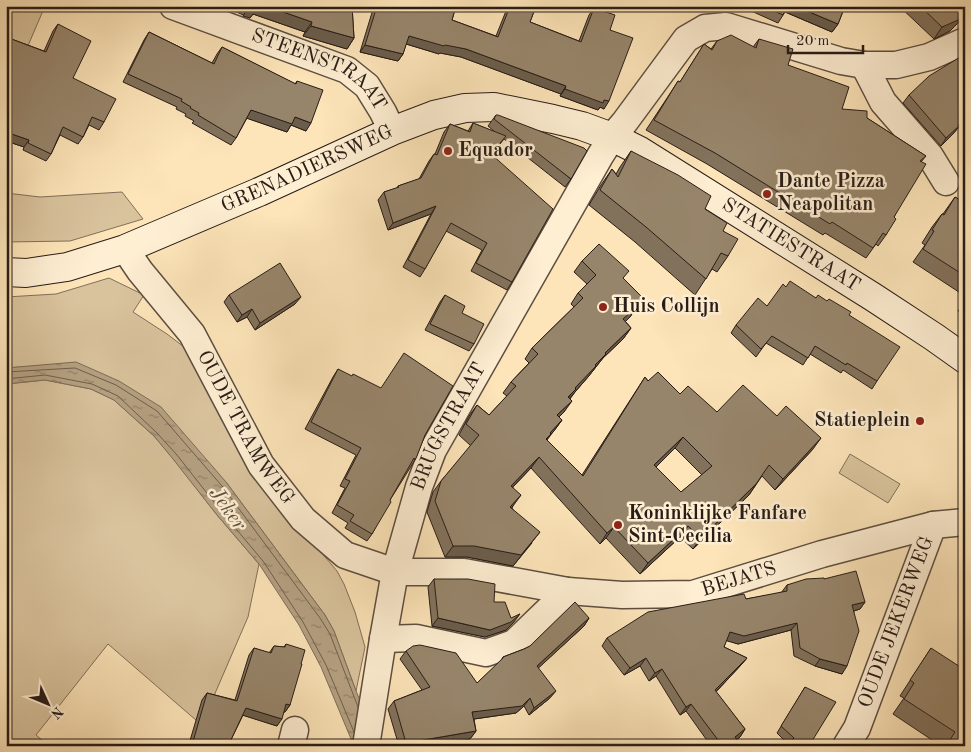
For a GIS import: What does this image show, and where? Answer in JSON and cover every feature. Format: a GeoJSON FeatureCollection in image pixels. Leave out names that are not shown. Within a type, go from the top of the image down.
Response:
{"type":"FeatureCollection","features":[{"type":"Feature","properties":{"kind":"main road","name":"GRENADIERSWEG"},"geometry":{"type":"LineString","coordinates":[[6,272],[26,272],[67,267],[125,249],[259,192],[392,131],[434,115],[465,108],[494,107],[582,126],[612,137]]}},
{"type":"Feature","properties":{"kind":"main road","name":"STATIESTRAAT"},"geometry":{"type":"LineString","coordinates":[[612,137],[640,151],[857,287],[965,359]]}},
{"type":"Feature","properties":{"kind":"street","name":"STEENSTRAAT"},"geometry":{"type":"LineString","coordinates":[[173,6],[347,70],[367,86],[392,131]]}},
{"type":"Feature","properties":{"kind":"street"},"geometry":{"type":"LineString","coordinates":[[706,17],[726,26],[841,61],[864,65],[904,63],[929,57],[965,41]]}},
{"type":"Feature","properties":{"kind":"street","name":"BRUGSTRAAT"},"geometry":{"type":"LineString","coordinates":[[366,746],[395,572],[419,487],[434,450],[600,156],[612,137],[686,39],[706,17]]}},
{"type":"Feature","properties":{"kind":"street"},"geometry":{"type":"LineString","coordinates":[[864,65],[883,102],[930,156],[946,182]]}},
{"type":"Feature","properties":{"kind":"street","name":"OUDE TRAMWEG"},"geometry":{"type":"LineString","coordinates":[[125,249],[140,271],[192,334],[261,465],[302,519],[345,555],[395,572]]}},
{"type":"Feature","properties":{"kind":"street","name":"BEJATS"},"geometry":{"type":"LineString","coordinates":[[395,572],[464,572],[568,591],[622,595],[693,594],[822,554],[933,525],[965,522]]}},
{"type":"Feature","properties":{"kind":"street","name":"OUDE JEKERWEG"},"geometry":{"type":"LineString","coordinates":[[846,746],[857,728],[933,525]]}},
{"type":"Feature","properties":{"kind":"street"},"geometry":{"type":"LineString","coordinates":[[383,639],[416,638],[486,653],[514,643],[568,591]]}},
{"type":"Feature","properties":{"kind":"shaded area"},"geometry":{"type":"Polygon","coordinates":[[[6,6],[45,6],[27,48],[6,42],[6,6]]]}},
{"type":"Feature","properties":{"kind":"shaded area"},"geometry":{"type":"Polygon","coordinates":[[[122,192],[143,219],[70,241],[6,242],[6,193],[40,197],[122,192]]]}},
{"type":"Feature","properties":{"kind":"shaded area"},"geometry":{"type":"Polygon","coordinates":[[[109,278],[144,295],[133,312],[196,356],[274,497],[337,571],[355,612],[365,647],[356,691],[334,631],[325,615],[226,482],[76,363],[6,368],[6,297],[56,294],[109,278]]]}},
{"type":"Feature","properties":{"kind":"shaded area"},"geometry":{"type":"Polygon","coordinates":[[[45,380],[91,389],[114,400],[154,436],[259,564],[248,617],[210,705],[197,721],[108,644],[36,735],[49,746],[6,746],[6,384],[45,380]]]}},
{"type":"Feature","properties":{"kind":"shaded area"},"geometry":{"type":"Polygon","coordinates":[[[850,454],[900,484],[888,503],[839,473],[850,454]]]}},
{"type":"Feature","properties":{"kind":"water","name":"Jeker"},"geometry":{"type":"Polygon","coordinates":[[[76,362],[119,381],[161,407],[226,482],[325,615],[334,631],[356,691],[380,746],[354,746],[321,667],[299,625],[259,564],[154,436],[114,400],[91,389],[45,380],[6,384],[6,368],[76,362]]]}},
{"type":"Feature","properties":{"kind":"building"},"geometry":{"type":"Polygon","coordinates":[[[266,6],[352,6],[354,38],[311,26],[312,22],[266,6]]]}},
{"type":"Feature","properties":{"kind":"building"},"geometry":{"type":"Polygon","coordinates":[[[377,6],[456,6],[452,20],[498,37],[510,6],[536,6],[530,22],[581,42],[594,8],[615,15],[610,30],[633,38],[609,101],[604,100],[603,103],[565,89],[566,86],[466,49],[444,46],[409,36],[403,54],[365,45],[377,6]]]}},
{"type":"Feature","properties":{"kind":"building"},"geometry":{"type":"Polygon","coordinates":[[[763,6],[787,6],[783,15],[763,6]]]}},
{"type":"Feature","properties":{"kind":"building"},"geometry":{"type":"Polygon","coordinates":[[[795,6],[845,6],[838,24],[795,6]]]}},
{"type":"Feature","properties":{"kind":"building"},"geometry":{"type":"Polygon","coordinates":[[[920,6],[965,6],[965,13],[958,20],[942,27],[920,6]]]}},
{"type":"Feature","properties":{"kind":"building"},"geometry":{"type":"Polygon","coordinates":[[[58,24],[91,41],[73,78],[116,99],[104,122],[92,117],[83,137],[63,127],[51,154],[28,143],[29,140],[6,132],[6,37],[46,52],[58,24]]]}},
{"type":"Feature","properties":{"kind":"building"},"geometry":{"type":"Polygon","coordinates":[[[149,32],[214,64],[222,47],[296,84],[297,81],[323,90],[311,123],[295,117],[292,124],[251,110],[236,138],[198,115],[199,113],[181,101],[182,99],[128,74],[149,32]]]}},
{"type":"Feature","properties":{"kind":"building"},"geometry":{"type":"Polygon","coordinates":[[[731,35],[756,48],[759,39],[793,49],[788,65],[849,87],[842,109],[867,111],[867,118],[926,156],[920,161],[926,164],[894,217],[896,219],[886,235],[883,233],[873,248],[832,222],[830,224],[715,153],[654,120],[704,44],[712,50],[717,41],[731,35]]]}},
{"type":"Feature","properties":{"kind":"building"},"geometry":{"type":"Polygon","coordinates":[[[965,54],[965,119],[946,138],[909,95],[929,76],[965,54]]]}},
{"type":"Feature","properties":{"kind":"building"},"geometry":{"type":"Polygon","coordinates":[[[496,115],[584,148],[587,151],[571,179],[494,119],[496,115]]]}},
{"type":"Feature","properties":{"kind":"building"},"geometry":{"type":"Polygon","coordinates":[[[473,123],[506,136],[491,154],[553,209],[512,282],[476,263],[487,243],[451,223],[425,269],[408,260],[436,206],[393,223],[384,192],[421,178],[434,154],[437,155],[450,124],[470,132],[473,123]]]}},
{"type":"Feature","properties":{"kind":"building"},"geometry":{"type":"Polygon","coordinates":[[[631,151],[678,175],[711,196],[705,209],[727,223],[723,231],[738,239],[728,256],[721,253],[706,279],[600,190],[612,169],[618,177],[631,151]]]}},
{"type":"Feature","properties":{"kind":"building"},"geometry":{"type":"Polygon","coordinates":[[[955,197],[965,203],[965,276],[923,249],[934,231],[932,230],[955,197]]]}},
{"type":"Feature","properties":{"kind":"building"},"geometry":{"type":"Polygon","coordinates":[[[599,244],[629,271],[623,278],[643,298],[636,304],[638,306],[623,319],[631,328],[605,353],[568,397],[572,401],[557,415],[562,420],[546,439],[583,476],[645,377],[648,381],[658,372],[680,394],[688,386],[717,412],[743,385],[777,416],[786,406],[821,438],[783,479],[769,465],[756,484],[701,538],[688,526],[648,563],[614,527],[607,533],[539,457],[511,486],[521,495],[510,507],[540,532],[521,555],[474,546],[453,546],[435,501],[441,481],[479,435],[466,424],[477,405],[489,415],[516,386],[511,382],[538,354],[532,348],[583,298],[578,293],[596,275],[582,261],[599,244]],[[683,437],[654,465],[681,492],[712,466],[683,437]]]}},
{"type":"Feature","properties":{"kind":"building"},"geometry":{"type":"Polygon","coordinates":[[[280,263],[301,297],[260,323],[252,309],[242,315],[229,295],[280,263]]]}},
{"type":"Feature","properties":{"kind":"building"},"geometry":{"type":"Polygon","coordinates":[[[790,281],[816,298],[818,295],[827,301],[829,299],[851,312],[849,315],[900,347],[877,381],[815,346],[808,358],[772,336],[761,349],[736,325],[758,298],[767,306],[783,284],[786,287],[790,281]]]}},
{"type":"Feature","properties":{"kind":"building"},"geometry":{"type":"Polygon","coordinates":[[[445,295],[465,306],[462,313],[484,324],[474,344],[430,324],[445,295]]]}},
{"type":"Feature","properties":{"kind":"building"},"geometry":{"type":"Polygon","coordinates":[[[404,353],[453,386],[425,435],[415,460],[414,458],[372,534],[350,521],[354,515],[337,505],[350,481],[345,479],[361,448],[311,422],[338,369],[381,388],[404,353]]]}},
{"type":"Feature","properties":{"kind":"building"},"geometry":{"type":"Polygon","coordinates":[[[856,571],[865,602],[852,605],[859,631],[847,666],[820,659],[800,648],[797,623],[744,636],[730,632],[724,647],[747,658],[715,690],[745,729],[735,737],[741,746],[717,746],[721,744],[691,704],[686,707],[662,669],[655,673],[646,658],[630,668],[607,638],[648,612],[744,594],[746,599],[787,591],[787,585],[806,579],[824,579],[856,571]]]}},
{"type":"Feature","properties":{"kind":"building"},"geometry":{"type":"Polygon","coordinates":[[[434,579],[468,579],[495,584],[494,602],[505,602],[511,618],[520,614],[511,622],[490,630],[438,618],[434,579]]]}},
{"type":"Feature","properties":{"kind":"building"},"geometry":{"type":"Polygon","coordinates":[[[575,602],[589,618],[537,666],[556,691],[534,708],[530,698],[522,706],[472,712],[476,731],[406,743],[394,701],[430,687],[406,651],[413,646],[420,645],[456,653],[477,683],[503,657],[530,646],[575,602]]]}},
{"type":"Feature","properties":{"kind":"building"},"geometry":{"type":"Polygon","coordinates":[[[286,644],[305,650],[290,705],[286,704],[282,719],[246,708],[228,746],[184,746],[185,742],[192,745],[207,693],[237,701],[254,648],[271,653],[274,646],[285,647],[286,644]]]}},
{"type":"Feature","properties":{"kind":"building"},"geometry":{"type":"Polygon","coordinates":[[[931,648],[965,670],[965,746],[946,746],[955,732],[904,699],[914,683],[910,680],[931,648]]]}},
{"type":"Feature","properties":{"kind":"building"},"geometry":{"type":"Polygon","coordinates":[[[805,687],[836,702],[809,746],[786,746],[794,738],[781,726],[805,687]]]}},
{"type":"Feature","properties":{"kind":"place","name":"Equador"},"geometry":{"type":"Point","coordinates":[448,151]}},
{"type":"Feature","properties":{"kind":"place","name":"Dante Pizza Neapolitan"},"geometry":{"type":"Point","coordinates":[767,194]}},
{"type":"Feature","properties":{"kind":"place","name":"Huis Collijn"},"geometry":{"type":"Point","coordinates":[603,307]}},
{"type":"Feature","properties":{"kind":"place","name":"Statieplein"},"geometry":{"type":"Point","coordinates":[920,421]}},
{"type":"Feature","properties":{"kind":"place","name":"Koninklijke Fanfare Sint-Cecilia"},"geometry":{"type":"Point","coordinates":[618,525]}}]}
